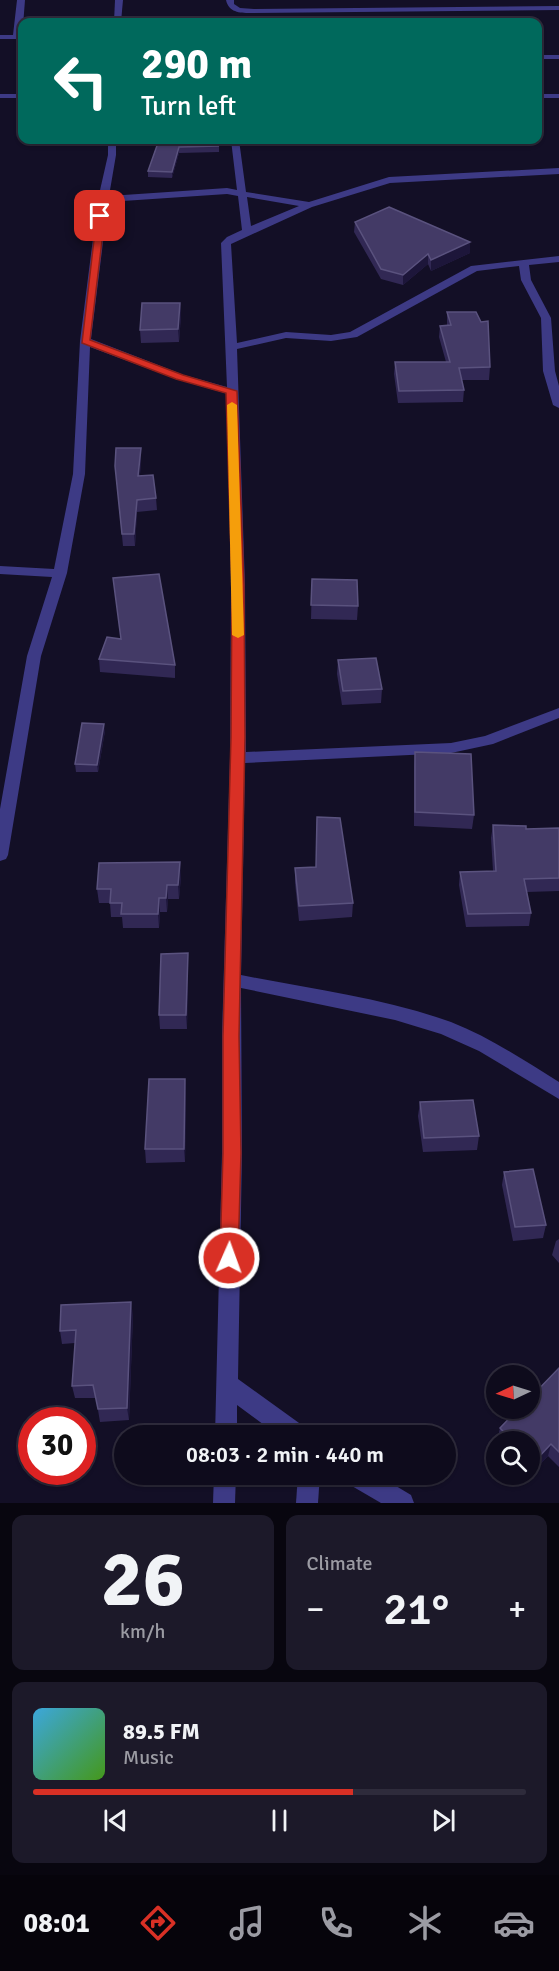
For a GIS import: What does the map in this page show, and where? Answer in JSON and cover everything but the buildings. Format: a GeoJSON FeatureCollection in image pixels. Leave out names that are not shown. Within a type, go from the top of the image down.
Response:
{"type":"FeatureCollection","features":[{"type":"Feature","properties":{"kind":"street"},"geometry":{"type":"LineString","coordinates":[[21,0],[21,18]]}},
{"type":"Feature","properties":{"kind":"street"},"geometry":{"type":"LineString","coordinates":[[118,18],[119,0]]}},
{"type":"Feature","properties":{"kind":"street"},"geometry":{"type":"LineString","coordinates":[[230,0],[231,5],[238,10],[559,8]]}},
{"type":"Feature","properties":{"kind":"street"},"geometry":{"type":"LineString","coordinates":[[384,0],[386,10]]}},
{"type":"Feature","properties":{"kind":"street"},"geometry":{"type":"LineString","coordinates":[[549,0],[559,3]]}},
{"type":"Feature","properties":{"kind":"street"},"geometry":{"type":"LineString","coordinates":[[331,10],[346,18]]}},
{"type":"Feature","properties":{"kind":"street"},"geometry":{"type":"LineString","coordinates":[[0,37],[18,37]]}},
{"type":"Feature","properties":{"kind":"street"},"geometry":{"type":"LineString","coordinates":[[542,57],[559,57]]}},
{"type":"Feature","properties":{"kind":"street"},"geometry":{"type":"LineString","coordinates":[[0,96],[18,95]]}},
{"type":"Feature","properties":{"kind":"street"},"geometry":{"type":"LineString","coordinates":[[542,96],[559,96]]}},
{"type":"Feature","properties":{"kind":"street"},"geometry":{"type":"LineString","coordinates":[[103,144],[112,155]]}},
{"type":"Feature","properties":{"kind":"street"},"geometry":{"type":"LineString","coordinates":[[0,855],[34,656],[60,573],[79,474],[85,341],[112,144]]}},
{"type":"Feature","properties":{"kind":"street"},"geometry":{"type":"LineString","coordinates":[[236,144],[247,232]]}},
{"type":"Feature","properties":{"kind":"street"},"geometry":{"type":"LineString","coordinates":[[226,1425],[238,758],[238,585],[231,391],[232,347],[226,243],[309,205],[402,178],[559,171]]}},
{"type":"Feature","properties":{"kind":"street"},"geometry":{"type":"LineString","coordinates":[[103,199],[241,192],[309,205]]}},
{"type":"Feature","properties":{"kind":"street"},"geometry":{"type":"LineString","coordinates":[[232,347],[286,335],[331,338],[352,335],[467,271],[487,265],[559,259]]}},
{"type":"Feature","properties":{"kind":"street"},"geometry":{"type":"LineString","coordinates":[[524,263],[526,280],[546,318],[549,371],[559,405]]}},
{"type":"Feature","properties":{"kind":"street"},"geometry":{"type":"LineString","coordinates":[[85,341],[180,377],[231,391]]}},
{"type":"Feature","properties":{"kind":"street"},"geometry":{"type":"LineString","coordinates":[[0,570],[60,573]]}},
{"type":"Feature","properties":{"kind":"street"},"geometry":{"type":"LineString","coordinates":[[238,758],[451,748],[488,740],[559,713]]}},
{"type":"Feature","properties":{"kind":"street"},"geometry":{"type":"LineString","coordinates":[[233,980],[395,1013],[446,1028],[485,1046],[559,1091]]}},
{"type":"Feature","properties":{"kind":"street"},"geometry":{"type":"LineString","coordinates":[[228,1385],[283,1425]]}},
{"type":"Feature","properties":{"kind":"street"},"geometry":{"type":"LineString","coordinates":[[224,1503],[225,1485]]}},
{"type":"Feature","properties":{"kind":"street"},"geometry":{"type":"LineString","coordinates":[[307,1503],[308,1485]]}},
{"type":"Feature","properties":{"kind":"street"},"geometry":{"type":"LineString","coordinates":[[372,1485],[403,1503]]}},
{"type":"Feature","properties":{"kind":"slow traffic"},"geometry":{"type":"LineString","coordinates":[[232,405],[237,521],[238,635]]}},
{"type":"Feature","properties":{"kind":"route"},"geometry":{"type":"LineString","coordinates":[[100,216],[85,341],[180,377],[231,391],[238,585],[238,737],[231,1036],[232,1153],[229,1258]]}}]}
